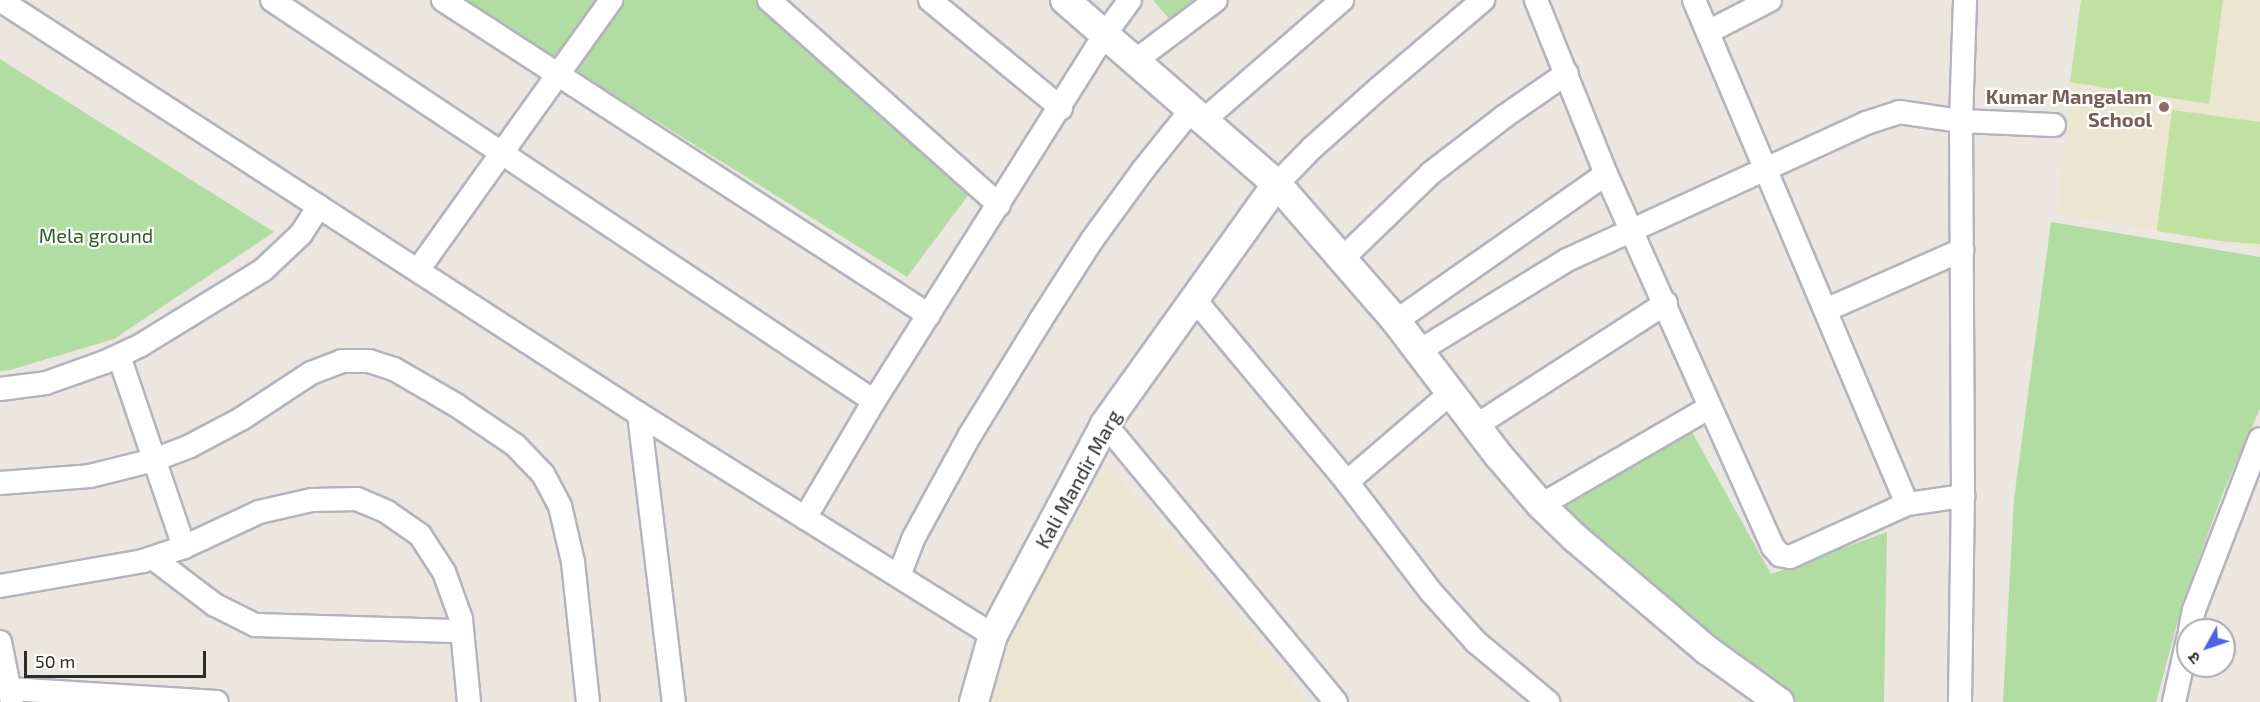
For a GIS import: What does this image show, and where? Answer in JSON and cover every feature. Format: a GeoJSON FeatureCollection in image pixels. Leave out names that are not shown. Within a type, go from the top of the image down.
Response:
{"type":"FeatureCollection","features":[{"type":"Feature","properties":{"kind":"street"},"geometry":{"type":"LineString","coordinates":[[272,0],[874,401]]}},
{"type":"Feature","properties":{"kind":"street"},"geometry":{"type":"LineString","coordinates":[[443,0],[928,315]]}},
{"type":"Feature","properties":{"kind":"street"},"geometry":{"type":"LineString","coordinates":[[418,270],[560,75],[611,0]]}},
{"type":"Feature","properties":{"kind":"street"},"geometry":{"type":"LineString","coordinates":[[770,0],[999,205]]}},
{"type":"Feature","properties":{"kind":"street"},"geometry":{"type":"LineString","coordinates":[[930,0],[1061,108]]}},
{"type":"Feature","properties":{"kind":"street"},"geometry":{"type":"LineString","coordinates":[[1065,0],[1277,184],[1396,321],[1541,505],[1632,588],[1707,650],[1779,702]]}},
{"type":"Feature","properties":{"kind":"street"},"geometry":{"type":"LineString","coordinates":[[805,518],[874,401],[1061,108],[1105,34],[1130,0]]}},
{"type":"Feature","properties":{"kind":"street"},"geometry":{"type":"LineString","coordinates":[[1135,61],[1216,0]]}},
{"type":"Feature","properties":{"kind":"street"},"geometry":{"type":"LineString","coordinates":[[899,576],[913,539],[970,435],[1092,240],[1143,170],[1198,115],[1342,0]]}},
{"type":"Feature","properties":{"kind":"street"},"geometry":{"type":"LineString","coordinates":[[1277,184],[1312,148],[1378,88],[1483,0]]}},
{"type":"Feature","properties":{"kind":"street"},"geometry":{"type":"LineString","coordinates":[[1536,0],[1606,174],[1666,303],[1773,547],[1780,555],[1790,557],[1907,504],[1963,496]]}},
{"type":"Feature","properties":{"kind":"street"},"geometry":{"type":"LineString","coordinates":[[1694,0],[1768,170],[1907,504]]}},
{"type":"Feature","properties":{"kind":"street"},"geometry":{"type":"LineString","coordinates":[[1708,32],[1770,0]]}},
{"type":"Feature","properties":{"kind":"street"},"geometry":{"type":"LineString","coordinates":[[1960,702],[1963,496],[1961,121],[1965,0]]}},
{"type":"Feature","properties":{"kind":"street"},"geometry":{"type":"LineString","coordinates":[[9,3],[639,414],[993,635]]}},
{"type":"Feature","properties":{"kind":"street"},"geometry":{"type":"LineString","coordinates":[[1342,259],[1431,173],[1505,116],[1567,73]]}},
{"type":"Feature","properties":{"kind":"street"},"geometry":{"type":"LineString","coordinates":[[1419,351],[1567,260],[1631,229],[1768,170],[1866,123],[1899,112],[1961,121],[2054,125]]}},
{"type":"Feature","properties":{"kind":"street"},"geometry":{"type":"LineString","coordinates":[[1396,321],[1606,174]]}},
{"type":"Feature","properties":{"kind":"street","name":"Kali Mandir Marg"},"geometry":{"type":"LineString","coordinates":[[974,702],[993,635],[1105,424],[1277,184]]}},
{"type":"Feature","properties":{"kind":"street"},"geometry":{"type":"LineString","coordinates":[[0,389],[46,383],[119,356],[263,270],[301,234],[319,206]]}},
{"type":"Feature","properties":{"kind":"street"},"geometry":{"type":"LineString","coordinates":[[1826,310],[1962,250]]}},
{"type":"Feature","properties":{"kind":"street"},"geometry":{"type":"LineString","coordinates":[[1196,300],[1347,482],[1432,593],[1476,642],[1548,702]]}},
{"type":"Feature","properties":{"kind":"street"},"geometry":{"type":"LineString","coordinates":[[1477,425],[1666,303]]}},
{"type":"Feature","properties":{"kind":"street"},"geometry":{"type":"LineString","coordinates":[[119,356],[184,547]]}},
{"type":"Feature","properties":{"kind":"street"},"geometry":{"type":"LineString","coordinates":[[0,483],[90,476],[154,460],[190,446],[241,419],[311,373],[342,361],[369,361],[394,369],[456,405],[515,446],[543,474],[560,506],[573,562],[588,702]]}},
{"type":"Feature","properties":{"kind":"street"},"geometry":{"type":"LineString","coordinates":[[1347,482],[1451,393]]}},
{"type":"Feature","properties":{"kind":"street"},"geometry":{"type":"LineString","coordinates":[[1541,505],[1710,407]]}},
{"type":"Feature","properties":{"kind":"street"},"geometry":{"type":"LineString","coordinates":[[639,414],[674,702]]}},
{"type":"Feature","properties":{"kind":"street"},"geometry":{"type":"LineString","coordinates":[[1105,424],[1336,702]]}},
{"type":"Feature","properties":{"kind":"street"},"geometry":{"type":"LineString","coordinates":[[2192,618],[2260,439]]}},
{"type":"Feature","properties":{"kind":"street"},"geometry":{"type":"LineString","coordinates":[[0,586],[153,558],[184,547],[259,512],[312,500],[357,499],[387,512],[420,536],[444,572],[461,619],[469,702]]}},
{"type":"Feature","properties":{"kind":"street"},"geometry":{"type":"LineString","coordinates":[[153,558],[216,605],[255,625],[462,631]]}},
{"type":"Feature","properties":{"kind":"street"},"geometry":{"type":"LineString","coordinates":[[0,642],[11,695],[217,702]]}},
{"type":"Feature","properties":{"kind":"street"},"geometry":{"type":"LineString","coordinates":[[2174,702],[2179,678]]}},
{"type":"Feature","properties":{"kind":"shaded area","name":"Kumar Mangalam School"},"geometry":{"type":"Polygon","coordinates":[[[2081,0],[2260,0],[2260,247],[2057,214],[2081,0]]]}},
{"type":"Feature","properties":{"kind":"shaded area"},"geometry":{"type":"Polygon","coordinates":[[[1109,466],[1308,702],[986,702],[1021,605],[1109,466]]]}},
{"type":"Feature","properties":{"kind":"green space"},"geometry":{"type":"Polygon","coordinates":[[[462,0],[756,0],[973,189],[907,277],[462,0]]]}},
{"type":"Feature","properties":{"kind":"green space"},"geometry":{"type":"Polygon","coordinates":[[[1153,0],[1195,0],[1171,21],[1153,0]]]}},
{"type":"Feature","properties":{"kind":"green space"},"geometry":{"type":"Polygon","coordinates":[[[2081,0],[2223,0],[2209,104],[2070,82],[2081,0]]]}},
{"type":"Feature","properties":{"kind":"green space","name":"Mela ground"},"geometry":{"type":"Polygon","coordinates":[[[0,59],[274,232],[114,339],[0,371],[0,59]]]}},
{"type":"Feature","properties":{"kind":"green space"},"geometry":{"type":"Polygon","coordinates":[[[2172,110],[2260,122],[2260,244],[2219,241],[2157,231],[2172,110]]]}},
{"type":"Feature","properties":{"kind":"green space"},"geometry":{"type":"Polygon","coordinates":[[[2051,222],[2260,257],[2260,409],[2224,490],[2179,618],[2176,618],[2176,628],[2156,702],[2003,702],[2014,499],[2051,222]]]}},
{"type":"Feature","properties":{"kind":"green space"},"geometry":{"type":"Polygon","coordinates":[[[1688,425],[1771,574],[1887,532],[1884,702],[1790,702],[1684,620],[1558,502],[1688,425]]]}},
{"type":"Feature","properties":{"kind":"place","name":"Kumar Mangalam School"},"geometry":{"type":"Point","coordinates":[2164,107]}}]}
